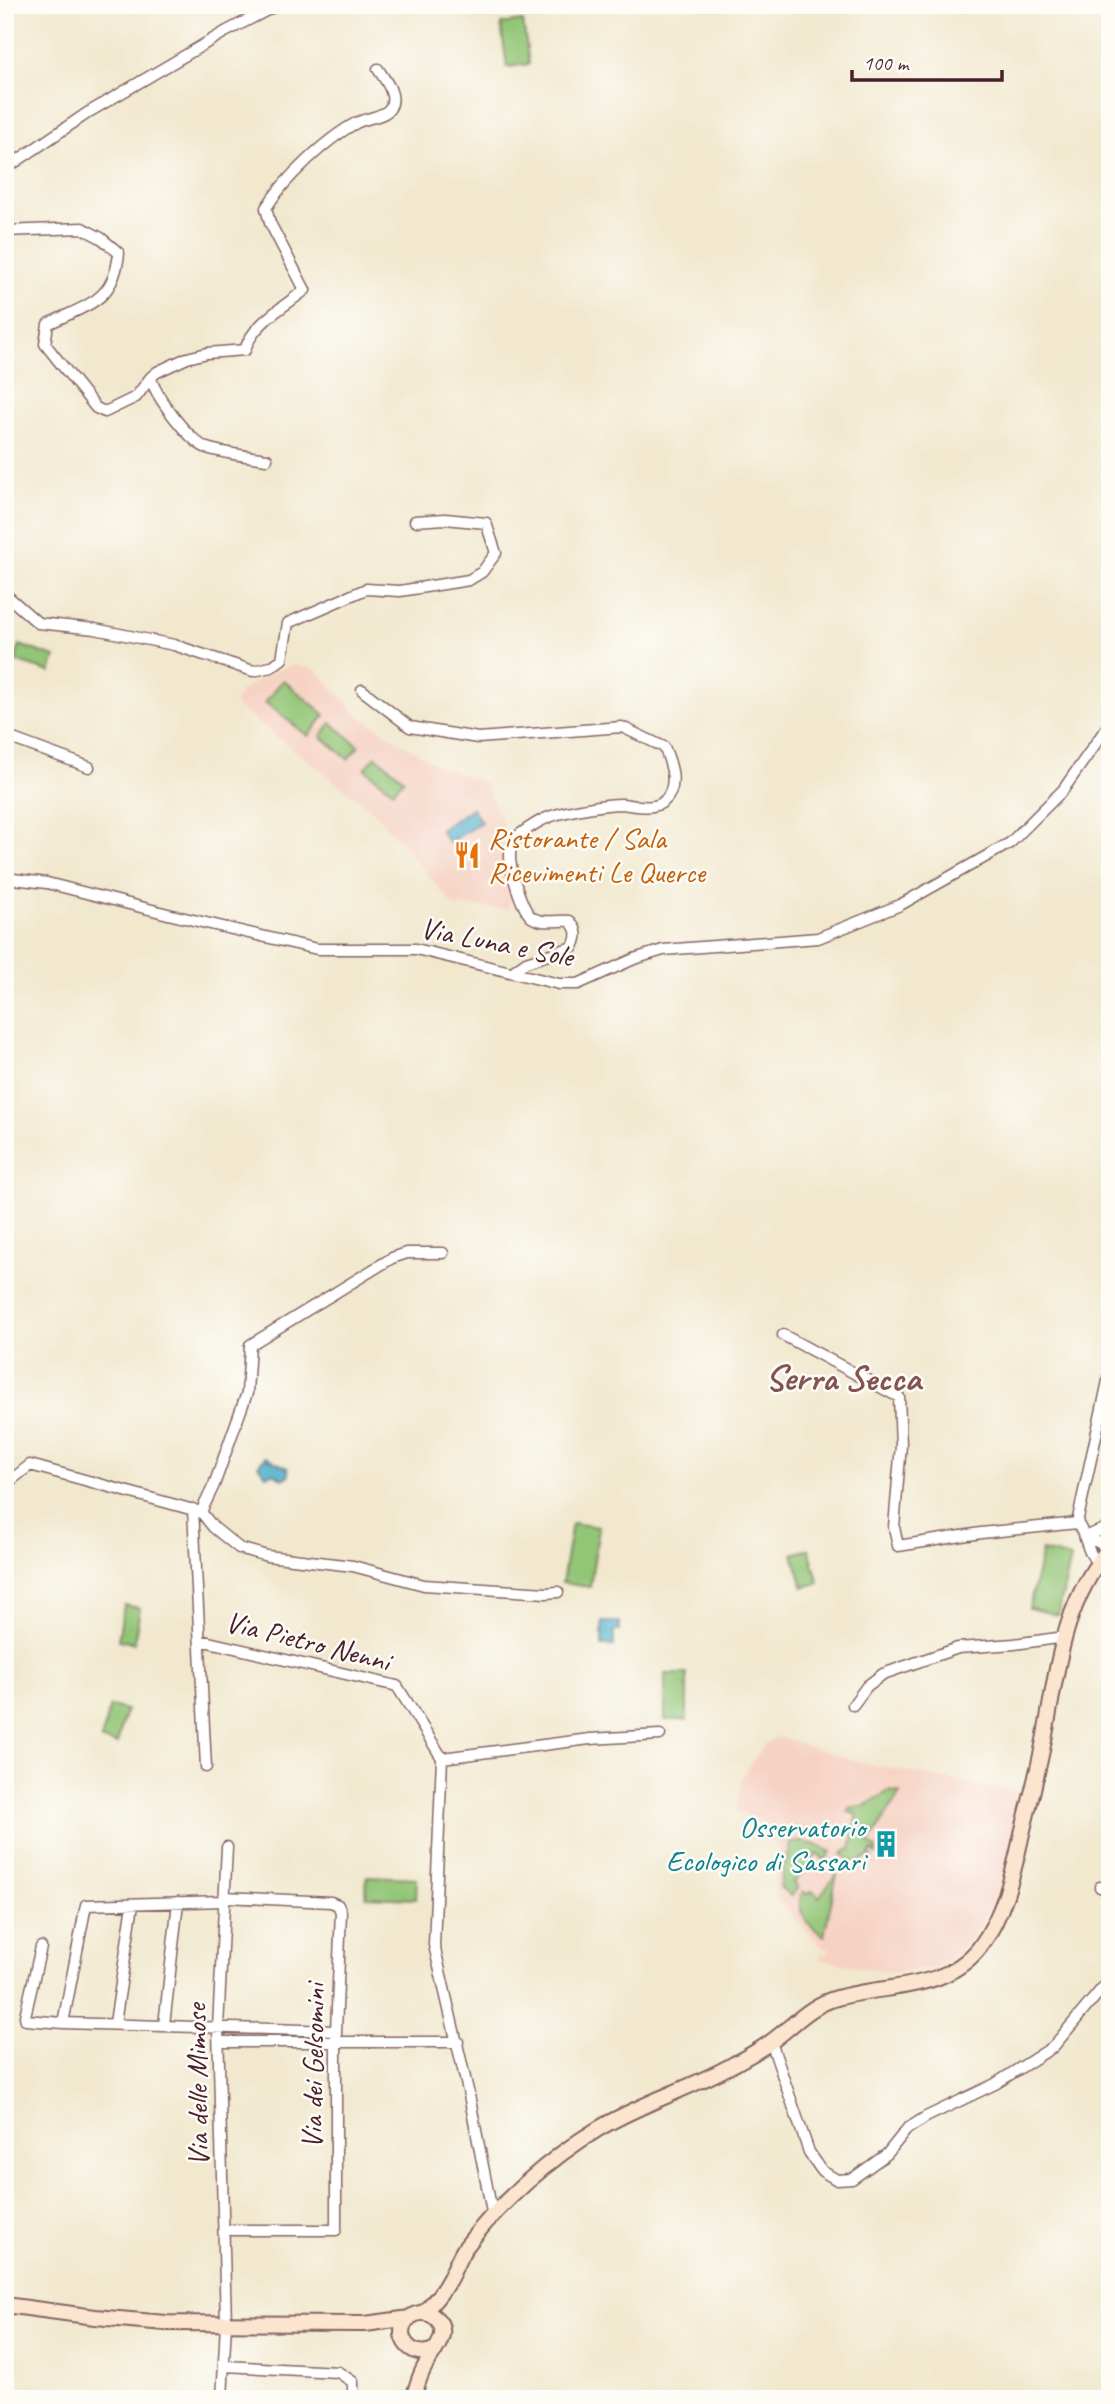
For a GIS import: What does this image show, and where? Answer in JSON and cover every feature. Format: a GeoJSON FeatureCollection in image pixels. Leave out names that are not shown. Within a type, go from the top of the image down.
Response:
{"type":"FeatureCollection","features":[{"type":"Feature","properties":{"kind":"main road"},"geometry":{"type":"LineString","coordinates":[[402,2335],[405,2323],[423,2317],[446,2285],[465,2249],[509,2199],[553,2160],[599,2128],[730,2066],[771,2042],[809,2010],[833,1998],[916,1984],[944,1976],[963,1965],[981,1945],[1006,1898],[1075,1601],[1109,1548]]}},
{"type":"Feature","properties":{"kind":"main road"},"geometry":{"type":"LineString","coordinates":[[5,2305],[166,2323],[365,2324],[423,2317],[442,2330],[442,2337],[423,2370],[413,2399]]}},
{"type":"Feature","properties":{"kind":"main road"},"geometry":{"type":"LineString","coordinates":[[365,2324],[393,2329],[402,2335],[412,2350],[424,2353],[435,2349]]}},
{"type":"Feature","properties":{"kind":"main road"},"geometry":{"type":"LineString","coordinates":[[412,2350],[416,2372],[413,2399]]}},
{"type":"Feature","properties":{"kind":"street"},"geometry":{"type":"LineString","coordinates":[[5,169],[89,112],[225,32],[277,5]]}},
{"type":"Feature","properties":{"kind":"street"},"geometry":{"type":"LineString","coordinates":[[5,232],[82,228],[120,253],[112,285],[97,300],[48,324],[45,344],[96,408],[105,412],[136,397],[150,377],[187,358],[207,353],[246,350],[248,341],[256,330],[305,290],[270,223],[266,208],[317,150],[357,123],[388,111],[392,106],[393,94],[378,69]]}},
{"type":"Feature","properties":{"kind":"street"},"geometry":{"type":"LineString","coordinates":[[150,377],[156,393],[184,428],[204,447],[267,459]]}},
{"type":"Feature","properties":{"kind":"street"},"geometry":{"type":"LineString","coordinates":[[5,594],[38,623],[95,629],[174,645],[253,671],[271,667],[282,659],[288,623],[366,589],[400,591],[469,580],[482,572],[496,553],[486,523],[445,519],[415,521]]}},
{"type":"Feature","properties":{"kind":"street"},"geometry":{"type":"LineString","coordinates":[[362,690],[410,727],[478,738],[622,727],[664,747],[672,767],[673,783],[665,800],[660,804],[618,804],[550,816],[518,836],[509,851],[510,865],[524,909],[533,918],[570,921],[576,928],[577,936],[573,947],[526,961],[513,972]]}},
{"type":"Feature","properties":{"kind":"street","name":"Via Luna e Sole"},"geometry":{"type":"LineString","coordinates":[[5,878],[47,883],[317,948],[416,948],[559,984],[578,985],[634,959],[663,950],[818,938],[900,905],[1010,843],[1063,790],[1106,739],[1110,723]]}},
{"type":"Feature","properties":{"kind":"street"},"geometry":{"type":"LineString","coordinates":[[5,736],[89,767]]}},
{"type":"Feature","properties":{"kind":"street"},"geometry":{"type":"LineString","coordinates":[[197,1511],[214,1485],[247,1393],[250,1345],[392,1258],[407,1253],[443,1253]]}},
{"type":"Feature","properties":{"kind":"street"},"geometry":{"type":"LineString","coordinates":[[783,1335],[899,1397],[901,1445],[894,1527],[898,1546],[981,1533],[1077,1523]]}},
{"type":"Feature","properties":{"kind":"street"},"geometry":{"type":"LineString","coordinates":[[1098,1562],[1093,1558],[1086,1536],[1077,1523],[1110,1372]]}},
{"type":"Feature","properties":{"kind":"street"},"geometry":{"type":"LineString","coordinates":[[5,1485],[30,1465],[197,1511],[239,1548],[267,1556],[353,1566],[424,1585],[558,1592]]}},
{"type":"Feature","properties":{"kind":"street","name":"Via Pietro Nenni"},"geometry":{"type":"LineString","coordinates":[[197,1511],[200,1640],[397,1686],[442,1758]]}},
{"type":"Feature","properties":{"kind":"street"},"geometry":{"type":"LineString","coordinates":[[1086,1536],[1110,1527]]}},
{"type":"Feature","properties":{"kind":"street"},"geometry":{"type":"LineString","coordinates":[[1086,1536],[1109,1548]]}},
{"type":"Feature","properties":{"kind":"street"},"geometry":{"type":"LineString","coordinates":[[853,1705],[867,1686],[883,1674],[958,1648],[1065,1637]]}},
{"type":"Feature","properties":{"kind":"street"},"geometry":{"type":"LineString","coordinates":[[200,1640],[206,1767]]}},
{"type":"Feature","properties":{"kind":"street"},"geometry":{"type":"LineString","coordinates":[[493,2217],[458,2042],[434,1944],[442,1758],[590,1739],[660,1735]]}},
{"type":"Feature","properties":{"kind":"street","name":"Via delle Mimose"},"geometry":{"type":"LineString","coordinates":[[222,2399],[226,2323],[218,2028],[227,1847]]}},
{"type":"Feature","properties":{"kind":"street"},"geometry":{"type":"LineString","coordinates":[[63,2024],[86,1905],[224,1899]]}},
{"type":"Feature","properties":{"kind":"street","name":"Via dei Gelsomini"},"geometry":{"type":"LineString","coordinates":[[224,1899],[331,1902],[338,1905],[341,1912],[335,2043],[336,2230],[224,2230]]}},
{"type":"Feature","properties":{"kind":"street"},"geometry":{"type":"LineString","coordinates":[[164,2025],[178,1902]]}},
{"type":"Feature","properties":{"kind":"street"},"geometry":{"type":"LineString","coordinates":[[115,2023],[133,1904]]}},
{"type":"Feature","properties":{"kind":"street"},"geometry":{"type":"LineString","coordinates":[[41,1947],[26,2020],[63,2024],[115,2023],[336,2031]]}},
{"type":"Feature","properties":{"kind":"street"},"geometry":{"type":"LineString","coordinates":[[771,2042],[809,2152],[822,2171],[837,2180],[852,2179],[887,2154],[907,2129],[995,2084],[1053,2047],[1110,1979]]}},
{"type":"Feature","properties":{"kind":"street"},"geometry":{"type":"LineString","coordinates":[[219,2042],[458,2042]]}},
{"type":"Feature","properties":{"kind":"street"},"geometry":{"type":"LineString","coordinates":[[223,2366],[338,2372],[353,2382],[354,2399]]}},
{"type":"Feature","properties":{"kind":"shaded area"},"geometry":{"type":"Polygon","coordinates":[[[293,665],[317,670],[359,716],[438,766],[485,783],[504,827],[504,846],[512,884],[509,909],[454,906],[376,813],[234,704],[242,690],[268,674],[293,665]]]}},
{"type":"Feature","properties":{"kind":"shaded area"},"geometry":{"type":"Polygon","coordinates":[[[777,1737],[868,1764],[1025,1794],[1001,1890],[972,1938],[951,1960],[935,1968],[890,1973],[820,1959],[821,1953],[827,1954],[829,1948],[821,1946],[777,1899],[774,1888],[777,1871],[771,1870],[772,1863],[778,1864],[780,1852],[764,1822],[736,1810],[742,1776],[765,1744],[777,1737]]]}},
{"type":"Feature","properties":{"kind":"green space"},"geometry":{"type":"Polygon","coordinates":[[[523,21],[529,64],[507,67],[501,24],[523,21]]]}},
{"type":"Feature","properties":{"kind":"green space"},"geometry":{"type":"Polygon","coordinates":[[[20,645],[55,657],[50,672],[15,661],[20,645]]]}},
{"type":"Feature","properties":{"kind":"green space"},"geometry":{"type":"Polygon","coordinates":[[[283,680],[325,715],[308,736],[265,702],[283,680]]]}},
{"type":"Feature","properties":{"kind":"green space"},"geometry":{"type":"Polygon","coordinates":[[[331,723],[359,746],[348,759],[321,736],[331,723]]]}},
{"type":"Feature","properties":{"kind":"green space"},"geometry":{"type":"Polygon","coordinates":[[[376,756],[404,779],[393,791],[365,769],[376,756]]]}},
{"type":"Feature","properties":{"kind":"green space"},"geometry":{"type":"Polygon","coordinates":[[[572,1523],[599,1527],[590,1587],[562,1583],[572,1523]]]}},
{"type":"Feature","properties":{"kind":"green space"},"geometry":{"type":"Polygon","coordinates":[[[809,1549],[819,1583],[803,1587],[793,1554],[809,1549]]]}},
{"type":"Feature","properties":{"kind":"green space"},"geometry":{"type":"Polygon","coordinates":[[[1042,1551],[1071,1558],[1058,1615],[1029,1608],[1042,1551]]]}},
{"type":"Feature","properties":{"kind":"green space"},"geometry":{"type":"Polygon","coordinates":[[[124,1605],[140,1608],[134,1643],[118,1640],[124,1605]]]}},
{"type":"Feature","properties":{"kind":"green space"},"geometry":{"type":"Polygon","coordinates":[[[665,1674],[687,1674],[687,1720],[665,1720],[665,1674]]]}},
{"type":"Feature","properties":{"kind":"green space"},"geometry":{"type":"Polygon","coordinates":[[[110,1706],[126,1710],[117,1744],[101,1740],[110,1706]]]}},
{"type":"Feature","properties":{"kind":"green space"},"geometry":{"type":"Polygon","coordinates":[[[889,1791],[900,1793],[869,1843],[876,1848],[876,1854],[872,1851],[872,1858],[865,1858],[860,1862],[850,1860],[842,1854],[851,1850],[857,1814],[848,1812],[849,1808],[866,1805],[889,1791]]]}},
{"type":"Feature","properties":{"kind":"green space"},"geometry":{"type":"Polygon","coordinates":[[[802,1842],[831,1852],[825,1860],[817,1854],[794,1883],[798,1887],[791,1896],[780,1887],[790,1843],[802,1842]]]}},
{"type":"Feature","properties":{"kind":"green space"},"geometry":{"type":"Polygon","coordinates":[[[837,1874],[824,1936],[804,1916],[800,1898],[803,1891],[808,1895],[812,1891],[819,1897],[837,1874]]]}},
{"type":"Feature","properties":{"kind":"green space"},"geometry":{"type":"Polygon","coordinates":[[[367,1876],[417,1878],[416,1899],[366,1897],[367,1876]]]}},
{"type":"Feature","properties":{"kind":"water"},"geometry":{"type":"Polygon","coordinates":[[[472,808],[481,822],[449,843],[440,830],[472,808]]]}},
{"type":"Feature","properties":{"kind":"water"},"geometry":{"type":"Polygon","coordinates":[[[265,1457],[288,1468],[289,1476],[282,1479],[274,1473],[266,1475],[258,1465],[265,1457]]]}},
{"type":"Feature","properties":{"kind":"water"},"geometry":{"type":"Polygon","coordinates":[[[602,1622],[620,1622],[620,1631],[614,1631],[614,1646],[602,1646],[602,1622]]]}},
{"type":"Feature","properties":{"kind":"place","name":"Ristorante / Sala Ricevimenti Le Querce"},"geometry":{"type":"Point","coordinates":[467,855]}},
{"type":"Feature","properties":{"kind":"place","name":"Osservatorio Ecologico di Sassari"},"geometry":{"type":"Point","coordinates":[886,1844]}},
{"type":"Feature","properties":{"kind":"district","name":"Serra Secca"},"geometry":{"type":"Point","coordinates":[843,1377]}}]}
